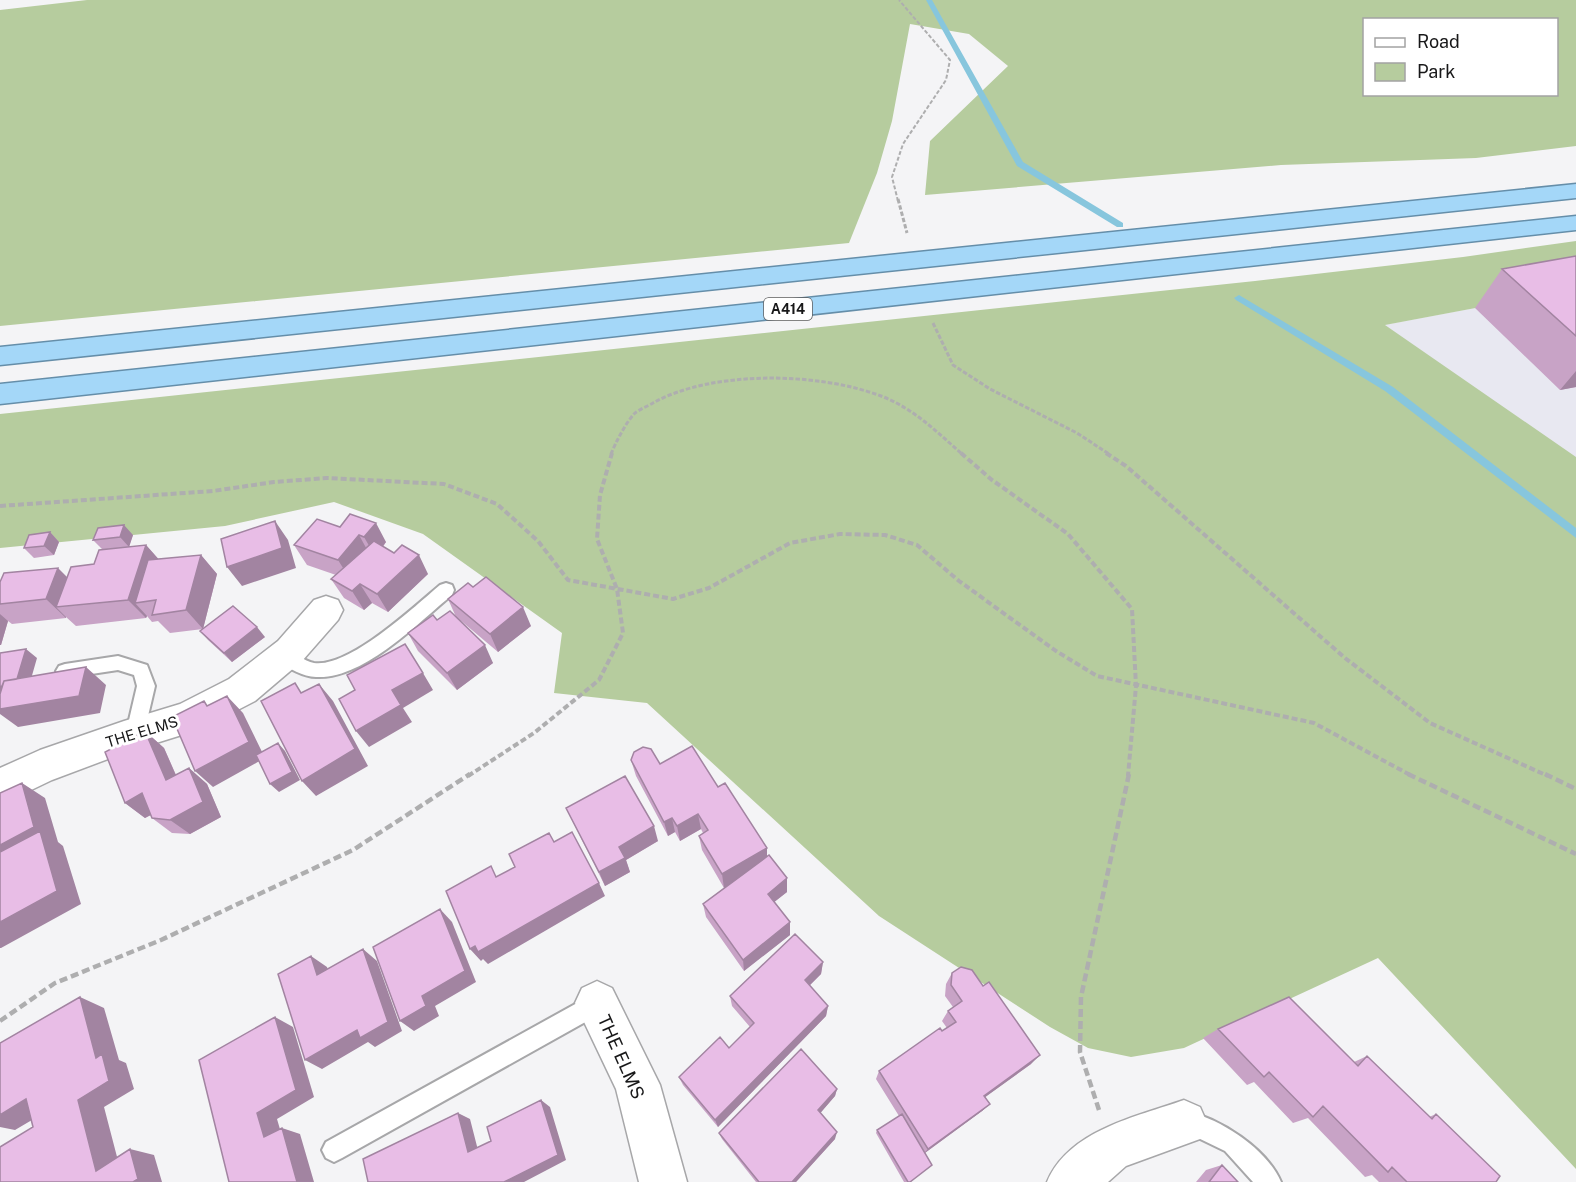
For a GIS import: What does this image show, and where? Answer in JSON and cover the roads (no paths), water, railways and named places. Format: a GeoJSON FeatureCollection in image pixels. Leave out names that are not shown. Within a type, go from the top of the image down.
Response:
{"type":"FeatureCollection","features":[{"type":"Feature","properties":{"kind":"highway","name":"A414"},"geometry":{"type":"LineString","coordinates":[[0,356],[1576,191]]}},
{"type":"Feature","properties":{"kind":"highway","name":"A414"},"geometry":{"type":"LineString","coordinates":[[0,394],[1576,223]]}},
{"type":"Feature","properties":{"kind":"street","name":"THE ELMS"},"geometry":{"type":"LineString","coordinates":[[0,787],[40,767],[135,733],[188,718],[242,690],[284,656],[326,610]]}},
{"type":"Feature","properties":{"kind":"street","name":"THE ELMS"},"geometry":{"type":"LineString","coordinates":[[597,1003],[637,1085],[663,1182]]}},
{"type":"Feature","properties":{"kind":"street"},"geometry":{"type":"LineString","coordinates":[[1071,1182],[1112,1148],[1184,1123]]}},
{"type":"Feature","properties":{"kind":"lane"},"geometry":{"type":"LineString","coordinates":[[284,656],[315,670],[328,670],[355,660],[378,646],[446,590]]}},
{"type":"Feature","properties":{"kind":"lane"},"geometry":{"type":"LineString","coordinates":[[44,675],[118,663],[141,670],[146,686],[135,733]]}},
{"type":"Feature","properties":{"kind":"lane"},"geometry":{"type":"LineString","coordinates":[[334,1150],[597,1003]]}},
{"type":"Feature","properties":{"kind":"lane"},"geometry":{"type":"LineString","coordinates":[[1184,1123],[1196,1125],[1233,1143],[1269,1182]]}},
{"type":"Feature","properties":{"kind":"waterway"},"geometry":{"type":"LineString","coordinates":[[929,0],[1020,164],[1120,225]]}},
{"type":"Feature","properties":{"kind":"waterway"},"geometry":{"type":"LineString","coordinates":[[1239,298],[1389,389],[1576,534]]}}]}
